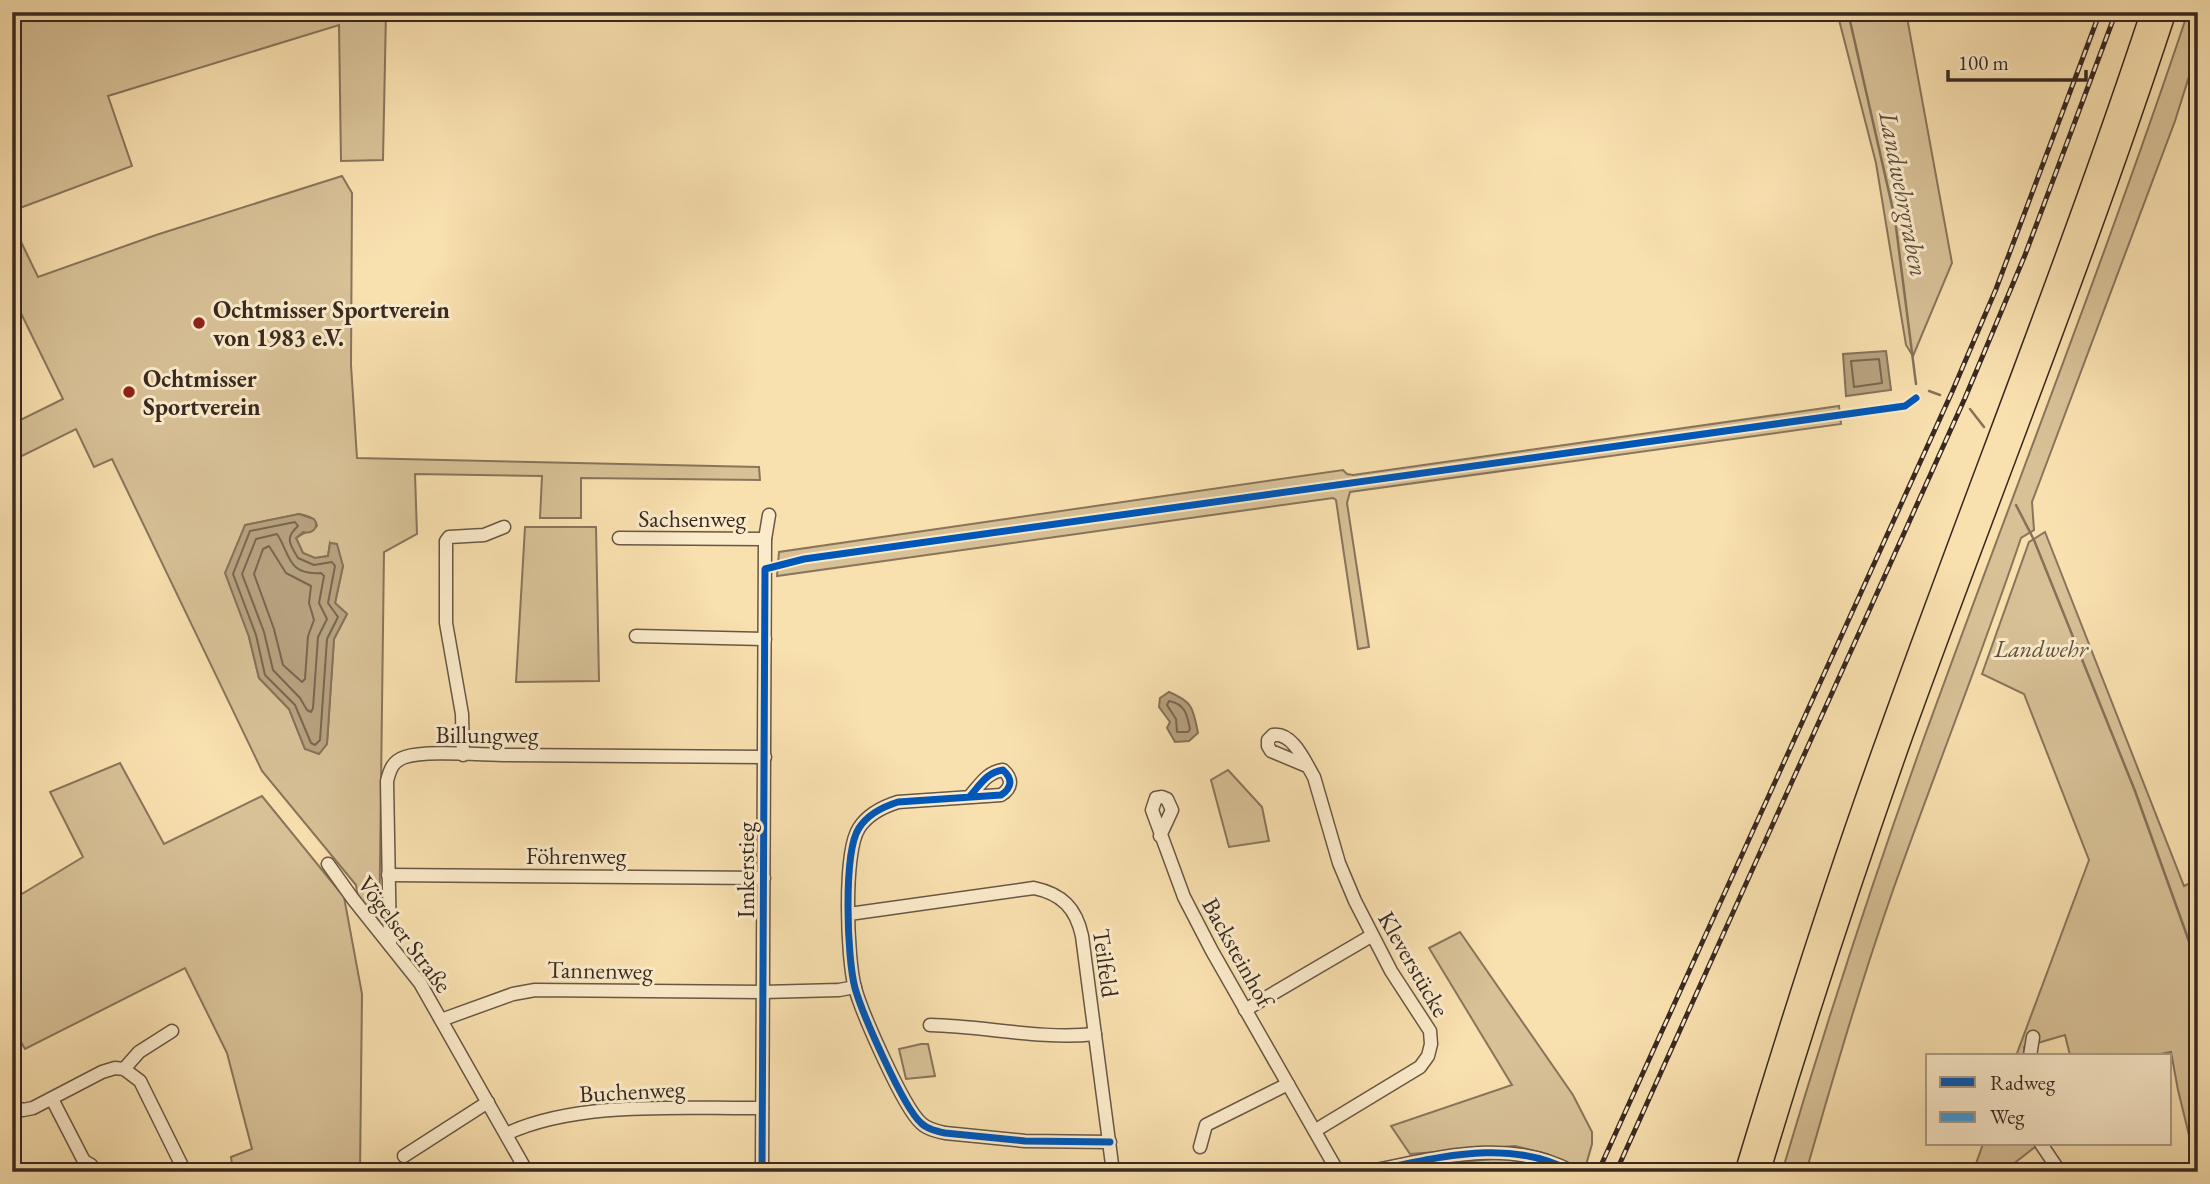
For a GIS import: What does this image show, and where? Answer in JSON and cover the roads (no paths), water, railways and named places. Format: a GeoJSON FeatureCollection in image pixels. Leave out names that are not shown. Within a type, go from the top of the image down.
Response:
{"type":"FeatureCollection","features":[{"type":"Feature","properties":{"kind":"highway"},"geometry":{"type":"LineString","coordinates":[[1745,1172],[1843,861],[2093,183],[2151,12]]}},
{"type":"Feature","properties":{"kind":"highway"},"geometry":{"type":"LineString","coordinates":[[1760,1172],[1794,1059],[1900,743],[2103,197],[2166,12]]}},
{"type":"Feature","properties":{"kind":"street","name":"Imkerstieg"},"geometry":{"type":"LineString","coordinates":[[762,1172],[765,539],[769,515]]}},
{"type":"Feature","properties":{"kind":"street"},"geometry":{"type":"LineString","coordinates":[[463,755],[462,714],[446,623],[446,541],[449,537],[484,535],[504,527]]}},
{"type":"Feature","properties":{"kind":"street","name":"Sachsenweg"},"geometry":{"type":"LineString","coordinates":[[620,538],[765,539]]}},
{"type":"Feature","properties":{"kind":"street"},"geometry":{"type":"LineString","coordinates":[[636,636],[765,639]]}},
{"type":"Feature","properties":{"kind":"street","name":"Billungweg"},"geometry":{"type":"LineString","coordinates":[[390,945],[387,781],[389,770],[394,763],[412,755],[765,757]]}},
{"type":"Feature","properties":{"kind":"street","name":"Kleverstücke"},"geometry":{"type":"LineString","coordinates":[[1307,766],[1319,792],[1339,863],[1371,936],[1430,1031],[1432,1044],[1429,1056],[1420,1067],[1315,1130]]}},
{"type":"Feature","properties":{"kind":"street"},"geometry":{"type":"LineString","coordinates":[[970,796],[898,802],[869,816],[857,830],[852,846],[849,914],[855,987],[900,1090],[922,1124],[945,1133],[972,1136],[1025,1141],[1110,1142]]}},
{"type":"Feature","properties":{"kind":"street","name":"Backsteinhof"},"geometry":{"type":"LineString","coordinates":[[1160,836],[1184,897],[1338,1172]]}},
{"type":"Feature","properties":{"kind":"street","name":"Vögelser Straße"},"geometry":{"type":"LineString","coordinates":[[328,864],[353,900],[421,983],[527,1172]]}},
{"type":"Feature","properties":{"kind":"street","name":"Föhrenweg"},"geometry":{"type":"LineString","coordinates":[[388,875],[764,878]]}},
{"type":"Feature","properties":{"kind":"street","name":"Teilfeld"},"geometry":{"type":"LineString","coordinates":[[849,914],[1034,888],[1059,896],[1071,907],[1079,920],[1113,1172]]}},
{"type":"Feature","properties":{"kind":"street"},"geometry":{"type":"LineString","coordinates":[[1245,1010],[1371,936]]}},
{"type":"Feature","properties":{"kind":"street","name":"Tannenweg"},"geometry":{"type":"LineString","coordinates":[[441,1020],[513,994],[535,990],[763,992],[839,990],[855,987]]}},
{"type":"Feature","properties":{"kind":"street"},"geometry":{"type":"LineString","coordinates":[[930,1026],[963,1026],[1057,1035],[1095,1034]]}},
{"type":"Feature","properties":{"kind":"street"},"geometry":{"type":"LineString","coordinates":[[124,1069],[139,1052],[172,1031]]}},
{"type":"Feature","properties":{"kind":"street"},"geometry":{"type":"LineString","coordinates":[[2030,1054],[2033,1037]]}},
{"type":"Feature","properties":{"kind":"street"},"geometry":{"type":"LineString","coordinates":[[12,1106],[23,1110],[52,1099],[102,1072],[115,1068],[124,1069],[140,1081],[185,1172]]}},
{"type":"Feature","properties":{"kind":"street"},"geometry":{"type":"LineString","coordinates":[[1200,1147],[1206,1125],[1288,1084]]}},
{"type":"Feature","properties":{"kind":"street"},"geometry":{"type":"LineString","coordinates":[[52,1099],[84,1161],[91,1165],[95,1172]]}},
{"type":"Feature","properties":{"kind":"street"},"geometry":{"type":"LineString","coordinates":[[404,1156],[488,1102]]}},
{"type":"Feature","properties":{"kind":"street","name":"Buchenweg"},"geometry":{"type":"LineString","coordinates":[[506,1134],[522,1126],[556,1117],[610,1110],[762,1108]]}},
{"type":"Feature","properties":{"kind":"street"},"geometry":{"type":"LineString","coordinates":[[2041,1146],[2060,1172]]}},
{"type":"Feature","properties":{"kind":"street"},"geometry":{"type":"LineString","coordinates":[[1365,1172],[1463,1154],[1497,1151],[1535,1156],[1573,1172]]}},
{"type":"Feature","properties":{"kind":"water"},"geometry":{"type":"Polygon","coordinates":[[[1886,351],[1891,390],[1846,396],[1843,354],[1886,351]]]}},
{"type":"Feature","properties":{"kind":"water"},"geometry":{"type":"Polygon","coordinates":[[[299,514],[314,519],[316,523],[312,531],[303,532],[296,538],[303,553],[315,558],[328,556],[330,543],[337,544],[343,566],[335,603],[347,614],[334,639],[327,744],[319,754],[305,749],[289,709],[259,678],[249,637],[225,573],[245,525],[299,514]]]}},
{"type":"Feature","properties":{"kind":"water"},"geometry":{"type":"Polygon","coordinates":[[[1169,692],[1183,699],[1191,707],[1198,733],[1189,741],[1175,742],[1167,728],[1170,722],[1159,707],[1160,698],[1169,692]]]}},
{"type":"Feature","properties":{"kind":"waterway","name":"Landwehrgraben"},"geometry":{"type":"LineString","coordinates":[[1848,12],[1895,219],[1916,384]]}},
{"type":"Feature","properties":{"kind":"waterway","name":"Landwehrgraben"},"geometry":{"type":"LineString","coordinates":[[1929,391],[1940,395]]}},
{"type":"Feature","properties":{"kind":"waterway","name":"Landwehrgraben"},"geometry":{"type":"LineString","coordinates":[[1970,409],[1984,427]]}},
{"type":"Feature","properties":{"kind":"waterway","name":"Landwehrgraben"},"geometry":{"type":"LineString","coordinates":[[2016,505],[2034,540],[2135,791],[2198,972]]}},
{"type":"Feature","properties":{"kind":"railway"},"geometry":{"type":"LineString","coordinates":[[1598,1172],[1952,392],[1996,289],[2100,12]]}},
{"type":"Feature","properties":{"kind":"railway"},"geometry":{"type":"LineString","coordinates":[[1616,1172],[1965,398],[2025,255],[2116,12]]}},
{"type":"Feature","properties":{"kind":"place","name":"Ochtmisser Sportverein von 1983 e.V."},"geometry":{"type":"Point","coordinates":[199,323]}},
{"type":"Feature","properties":{"kind":"place","name":"Ochtmisser Sportverein"},"geometry":{"type":"Point","coordinates":[129,392]}},
{"type":"Feature","properties":{"kind":"park label","name":"Landwehr"},"geometry":{"type":"Point","coordinates":[2041,648]}}]}
